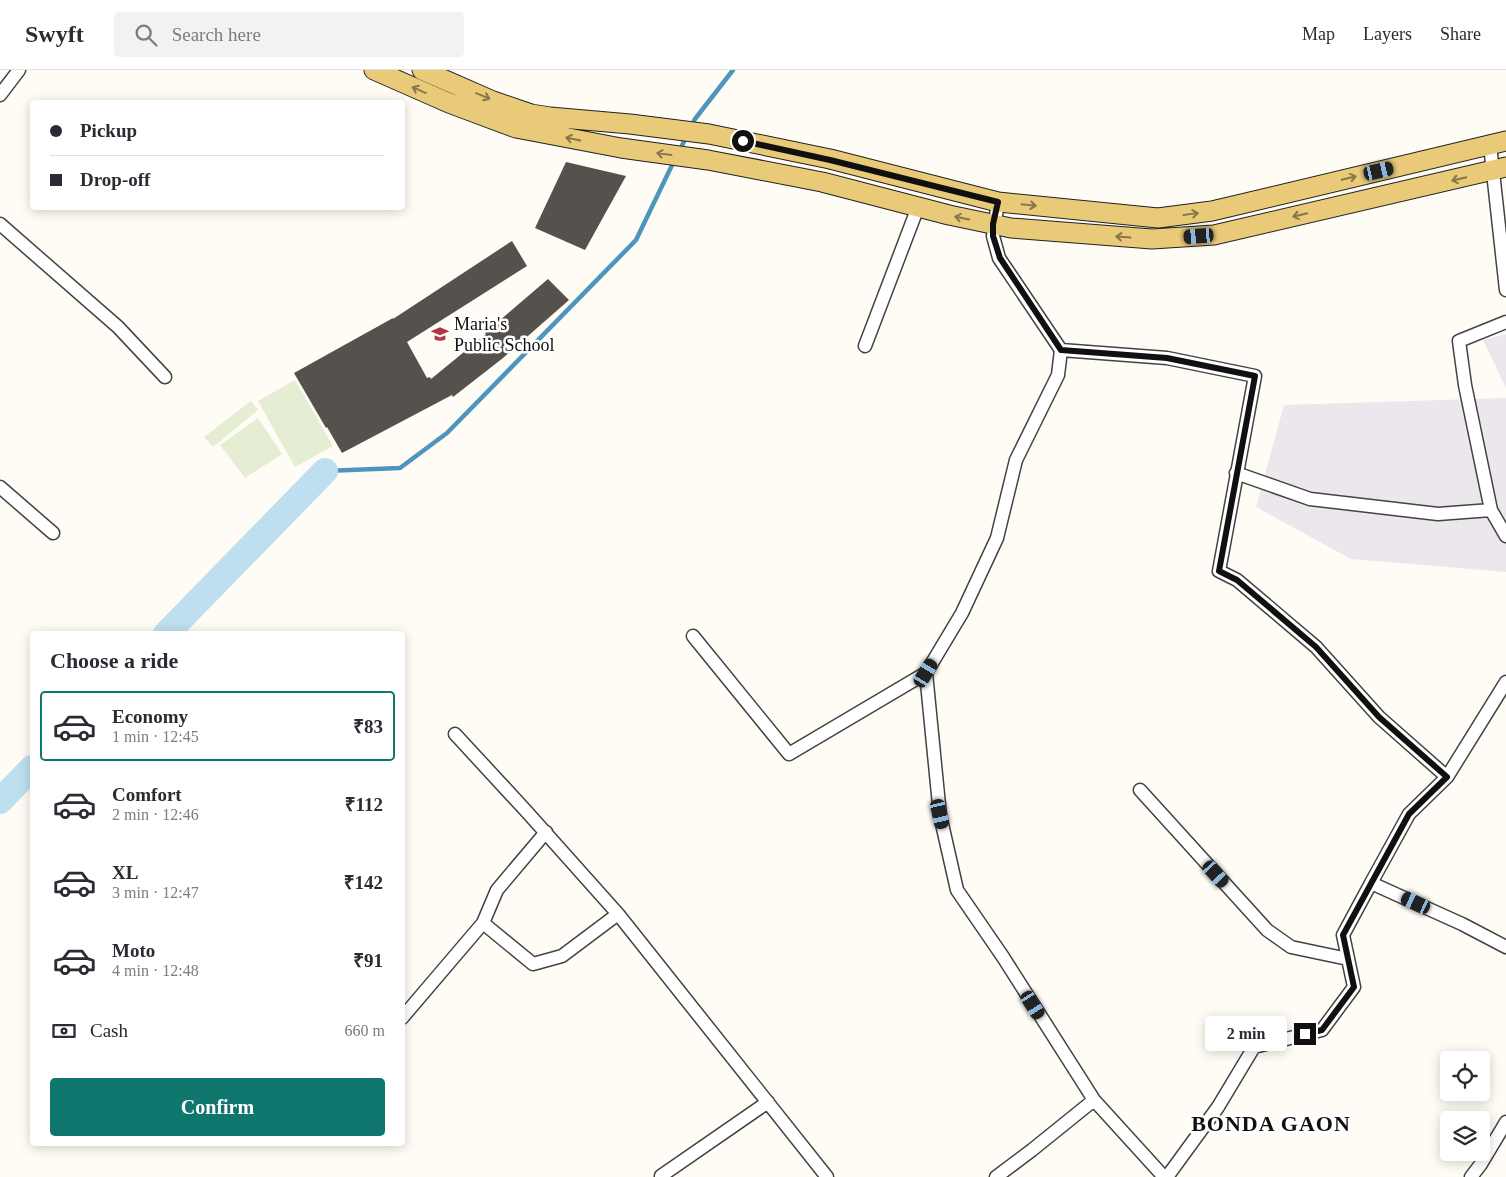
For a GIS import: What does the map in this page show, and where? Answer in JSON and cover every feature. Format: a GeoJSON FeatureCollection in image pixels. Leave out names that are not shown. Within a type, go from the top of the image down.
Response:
{"type":"FeatureCollection","features":[{"type":"Feature","properties":{"kind":"main road"},"geometry":{"type":"LineString","coordinates":[[374,70],[448,103],[516,128],[621,148],[708,160],[822,182],[949,215],[1011,228],[1152,239],[1214,235],[1500,169]]}},
{"type":"Feature","properties":{"kind":"main road"},"geometry":{"type":"LineString","coordinates":[[422,70],[493,101],[531,114],[550,118],[630,124],[709,134],[830,160],[998,202],[1158,218],[1212,211],[1498,143]]}},
{"type":"Feature","properties":{"kind":"street"},"geometry":{"type":"LineString","coordinates":[[0,95],[19,70]]}},
{"type":"Feature","properties":{"kind":"street"},"geometry":{"type":"LineString","coordinates":[[1498,143],[1506,290]]}},
{"type":"Feature","properties":{"kind":"street"},"geometry":{"type":"LineString","coordinates":[[693,636],[789,754],[926,673],[962,613],[996,538],[1016,460],[1058,375],[1061,350],[1000,258],[993,236],[993,224],[998,202]]}},
{"type":"Feature","properties":{"kind":"street"},"geometry":{"type":"LineString","coordinates":[[866,346],[918,206]]}},
{"type":"Feature","properties":{"kind":"street"},"geometry":{"type":"LineString","coordinates":[[0,224],[118,327],[165,377]]}},
{"type":"Feature","properties":{"kind":"street"},"geometry":{"type":"LineString","coordinates":[[1506,322],[1459,340],[1465,385],[1491,510],[1506,536]]}},
{"type":"Feature","properties":{"kind":"street"},"geometry":{"type":"LineString","coordinates":[[1061,350],[1167,358],[1255,376],[1219,571],[1237,580],[1316,647],[1379,717],[1447,777]]}},
{"type":"Feature","properties":{"kind":"street"},"geometry":{"type":"LineString","coordinates":[[1236,473],[1310,499],[1438,514],[1491,510]]}},
{"type":"Feature","properties":{"kind":"street"},"geometry":{"type":"LineString","coordinates":[[0,487],[53,533]]}},
{"type":"Feature","properties":{"kind":"street"},"geometry":{"type":"LineString","coordinates":[[926,673],[940,814],[957,890],[1003,957],[1094,1100],[1166,1177],[1218,1107],[1254,1047],[1322,1030],[1354,987],[1343,935],[1409,814],[1447,777],[1506,682]]}},
{"type":"Feature","properties":{"kind":"street"},"geometry":{"type":"LineString","coordinates":[[455,734],[546,832],[618,914],[827,1177]]}},
{"type":"Feature","properties":{"kind":"street"},"geometry":{"type":"LineString","coordinates":[[1140,790],[1267,930],[1291,947],[1348,959]]}},
{"type":"Feature","properties":{"kind":"street"},"geometry":{"type":"LineString","coordinates":[[405,1015],[484,923],[497,890],[546,832]]}},
{"type":"Feature","properties":{"kind":"street"},"geometry":{"type":"LineString","coordinates":[[1371,883],[1462,924],[1506,947]]}},
{"type":"Feature","properties":{"kind":"street"},"geometry":{"type":"LineString","coordinates":[[484,923],[533,964],[562,956],[618,914]]}},
{"type":"Feature","properties":{"kind":"street"},"geometry":{"type":"LineString","coordinates":[[996,1177],[1094,1100]]}},
{"type":"Feature","properties":{"kind":"street"},"geometry":{"type":"LineString","coordinates":[[661,1176],[768,1102]]}},
{"type":"Feature","properties":{"kind":"street"},"geometry":{"type":"LineString","coordinates":[[1471,1177],[1506,1122]]}},
{"type":"Feature","properties":{"kind":"shaded area"},"geometry":{"type":"Polygon","coordinates":[[[1506,334],[1506,388],[1483,340],[1506,334]]]}},
{"type":"Feature","properties":{"kind":"shaded area"},"geometry":{"type":"Polygon","coordinates":[[[1506,398],[1506,572],[1351,559],[1256,507],[1284,405],[1506,398]]]}},
{"type":"Feature","properties":{"kind":"green space"},"geometry":{"type":"Polygon","coordinates":[[[295,380],[333,446],[295,467],[258,401],[295,380]]]}},
{"type":"Feature","properties":{"kind":"green space"},"geometry":{"type":"Polygon","coordinates":[[[251,401],[258,410],[213,447],[204,437],[251,401]]]}},
{"type":"Feature","properties":{"kind":"green space"},"geometry":{"type":"Polygon","coordinates":[[[258,418],[282,454],[245,478],[220,445],[258,418]]]}},
{"type":"Feature","properties":{"kind":"building"},"geometry":{"type":"Polygon","coordinates":[[[566,162],[626,176],[585,250],[535,228],[566,162]]]}},
{"type":"Feature","properties":{"kind":"building"},"geometry":{"type":"Polygon","coordinates":[[[512,241],[527,266],[407,342],[427,378],[430,377],[431,379],[486,334],[548,279],[569,300],[503,358],[453,397],[452,395],[342,453],[294,373],[393,319],[512,241]]]}},
{"type":"Feature","properties":{"kind":"waterway"},"geometry":{"type":"LineString","coordinates":[[691,127],[695,119],[733,70]]}},
{"type":"Feature","properties":{"kind":"waterway"},"geometry":{"type":"LineString","coordinates":[[679,152],[686,137]]}},
{"type":"Feature","properties":{"kind":"waterway"},"geometry":{"type":"LineString","coordinates":[[325,471],[400,468],[447,433],[636,240],[675,159]]}},
{"type":"Feature","properties":{"kind":"waterway"},"geometry":{"type":"LineString","coordinates":[[169,631],[325,471]]}},
{"type":"Feature","properties":{"kind":"waterway"},"geometry":{"type":"LineString","coordinates":[[0,801],[30,770]]}},
{"type":"Feature","properties":{"kind":"place","name":"Maria's Public School"},"geometry":{"type":"Point","coordinates":[440,334]}},
{"type":"Feature","properties":{"kind":"district","name":"BONDA GAON"},"geometry":{"type":"Point","coordinates":[1271,1123]}},
{"type":"Feature","properties":{"kind":"route"},"geometry":{"type":"LineString","coordinates":[[743,141],[830,160],[998,202],[993,224],[995,247],[1000,258],[1061,350],[1167,358],[1255,376],[1219,571],[1237,580],[1316,647],[1379,717],[1447,777],[1409,814],[1343,935],[1354,987],[1322,1030],[1305,1034]]}}]}
